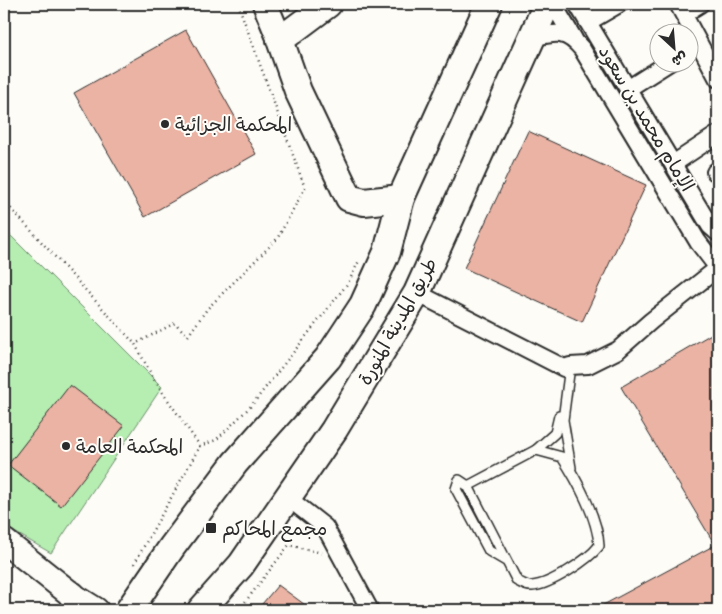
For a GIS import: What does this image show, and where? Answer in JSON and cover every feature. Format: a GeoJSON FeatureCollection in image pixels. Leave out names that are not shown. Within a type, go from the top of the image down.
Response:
{"type":"FeatureCollection","features":[{"type":"Feature","properties":{"kind":"main road"},"geometry":{"type":"LineString","coordinates":[[328,4],[284,31],[298,91],[349,198],[364,202],[401,198]]}},
{"type":"Feature","properties":{"kind":"main road","name":"طريق المدينة المنورة"},"geometry":{"type":"LineString","coordinates":[[129,610],[172,547],[235,464],[328,358],[363,305],[387,252],[401,198],[489,4]]}},
{"type":"Feature","properties":{"kind":"main road","name":"طريق المدينة المنورة"},"geometry":{"type":"LineString","coordinates":[[201,610],[241,565],[288,498],[334,430],[417,293],[547,4]]}},
{"type":"Feature","properties":{"kind":"street"},"geometry":{"type":"LineString","coordinates":[[265,4],[284,31]]}},
{"type":"Feature","properties":{"kind":"street","name":"الإمام محمد بن سعود"},"geometry":{"type":"LineString","coordinates":[[553,4],[698,242],[718,268]]}},
{"type":"Feature","properties":{"kind":"street","name":"الإمام محمد بن سعود"},"geometry":{"type":"LineString","coordinates":[[577,4],[710,226],[718,233]]}},
{"type":"Feature","properties":{"kind":"street"},"geometry":{"type":"LineString","coordinates":[[588,22],[619,4]]}},
{"type":"Feature","properties":{"kind":"street"},"geometry":{"type":"LineString","coordinates":[[686,22],[681,9],[700,4]]}},
{"type":"Feature","properties":{"kind":"street","name":"الإمام محمد بن سعود"},"geometry":{"type":"LineString","coordinates":[[532,38],[558,32],[574,39]]}},
{"type":"Feature","properties":{"kind":"street"},"geometry":{"type":"LineString","coordinates":[[700,54],[718,79]]}},
{"type":"Feature","properties":{"kind":"street"},"geometry":{"type":"LineString","coordinates":[[629,88],[654,72]]}},
{"type":"Feature","properties":{"kind":"street"},"geometry":{"type":"LineString","coordinates":[[673,164],[718,134]]}},
{"type":"Feature","properties":{"kind":"street"},"geometry":{"type":"LineString","coordinates":[[417,293],[567,367],[584,367],[598,362],[618,350],[651,320],[718,268]]}},
{"type":"Feature","properties":{"kind":"street"},"geometry":{"type":"LineString","coordinates":[[288,498],[325,527],[370,610]]}},
{"type":"Feature","properties":{"kind":"street"},"geometry":{"type":"LineString","coordinates":[[4,541],[76,603],[96,610]]}},
{"type":"Feature","properties":{"kind":"lane"},"geometry":{"type":"LineString","coordinates":[[536,450],[562,457],[572,471],[599,532],[599,546],[591,557],[541,585],[529,587],[517,581],[506,561],[489,551],[456,489],[459,480],[468,486],[536,450],[555,433],[558,427],[567,367]]}},
{"type":"Feature","properties":{"kind":"lane"},"geometry":{"type":"LineString","coordinates":[[567,367],[563,420],[572,471]]}},
{"type":"Feature","properties":{"kind":"path"},"geometry":{"type":"LineString","coordinates":[[135,344],[175,323],[188,336],[207,309],[277,239],[305,188],[238,4]]}},
{"type":"Feature","properties":{"kind":"path"},"geometry":{"type":"LineString","coordinates":[[4,201],[135,344],[156,384],[200,446]]}},
{"type":"Feature","properties":{"kind":"path"},"geometry":{"type":"LineString","coordinates":[[134,565],[200,446],[216,440],[251,406],[348,283],[364,252]]}},
{"type":"Feature","properties":{"kind":"path"},"geometry":{"type":"LineString","coordinates":[[239,610],[289,545],[342,559]]}},
{"type":"Feature","properties":{"kind":"green space"},"geometry":{"type":"Polygon","coordinates":[[[4,229],[162,387],[51,553],[4,526],[4,229]]]}},
{"type":"Feature","properties":{"kind":"building","name":"المحكمة الجزائية"},"geometry":{"type":"Polygon","coordinates":[[[186,30],[256,154],[145,217],[74,93],[186,30]]]}},
{"type":"Feature","properties":{"kind":"building"},"geometry":{"type":"Polygon","coordinates":[[[528,131],[646,185],[582,322],[464,268],[528,131]]]}},
{"type":"Feature","properties":{"kind":"building"},"geometry":{"type":"Polygon","coordinates":[[[718,330],[718,610],[594,610],[715,545],[621,387],[718,330]]]}},
{"type":"Feature","properties":{"kind":"building","name":"المحكمة العامة"},"geometry":{"type":"Polygon","coordinates":[[[70,385],[124,426],[61,506],[8,465],[70,385]]]}},
{"type":"Feature","properties":{"kind":"building"},"geometry":{"type":"Polygon","coordinates":[[[278,585],[312,610],[257,610],[278,585]]]}},
{"type":"Feature","properties":{"kind":"place","name":"المحكمة الجزائية"},"geometry":{"type":"Point","coordinates":[165,124]}},
{"type":"Feature","properties":{"kind":"place","name":"المحكمة العامة"},"geometry":{"type":"Point","coordinates":[66,446]}},
{"type":"Feature","properties":{"kind":"place","name":"مجمع المحاكم"},"geometry":{"type":"Point","coordinates":[211,528]}}]}
